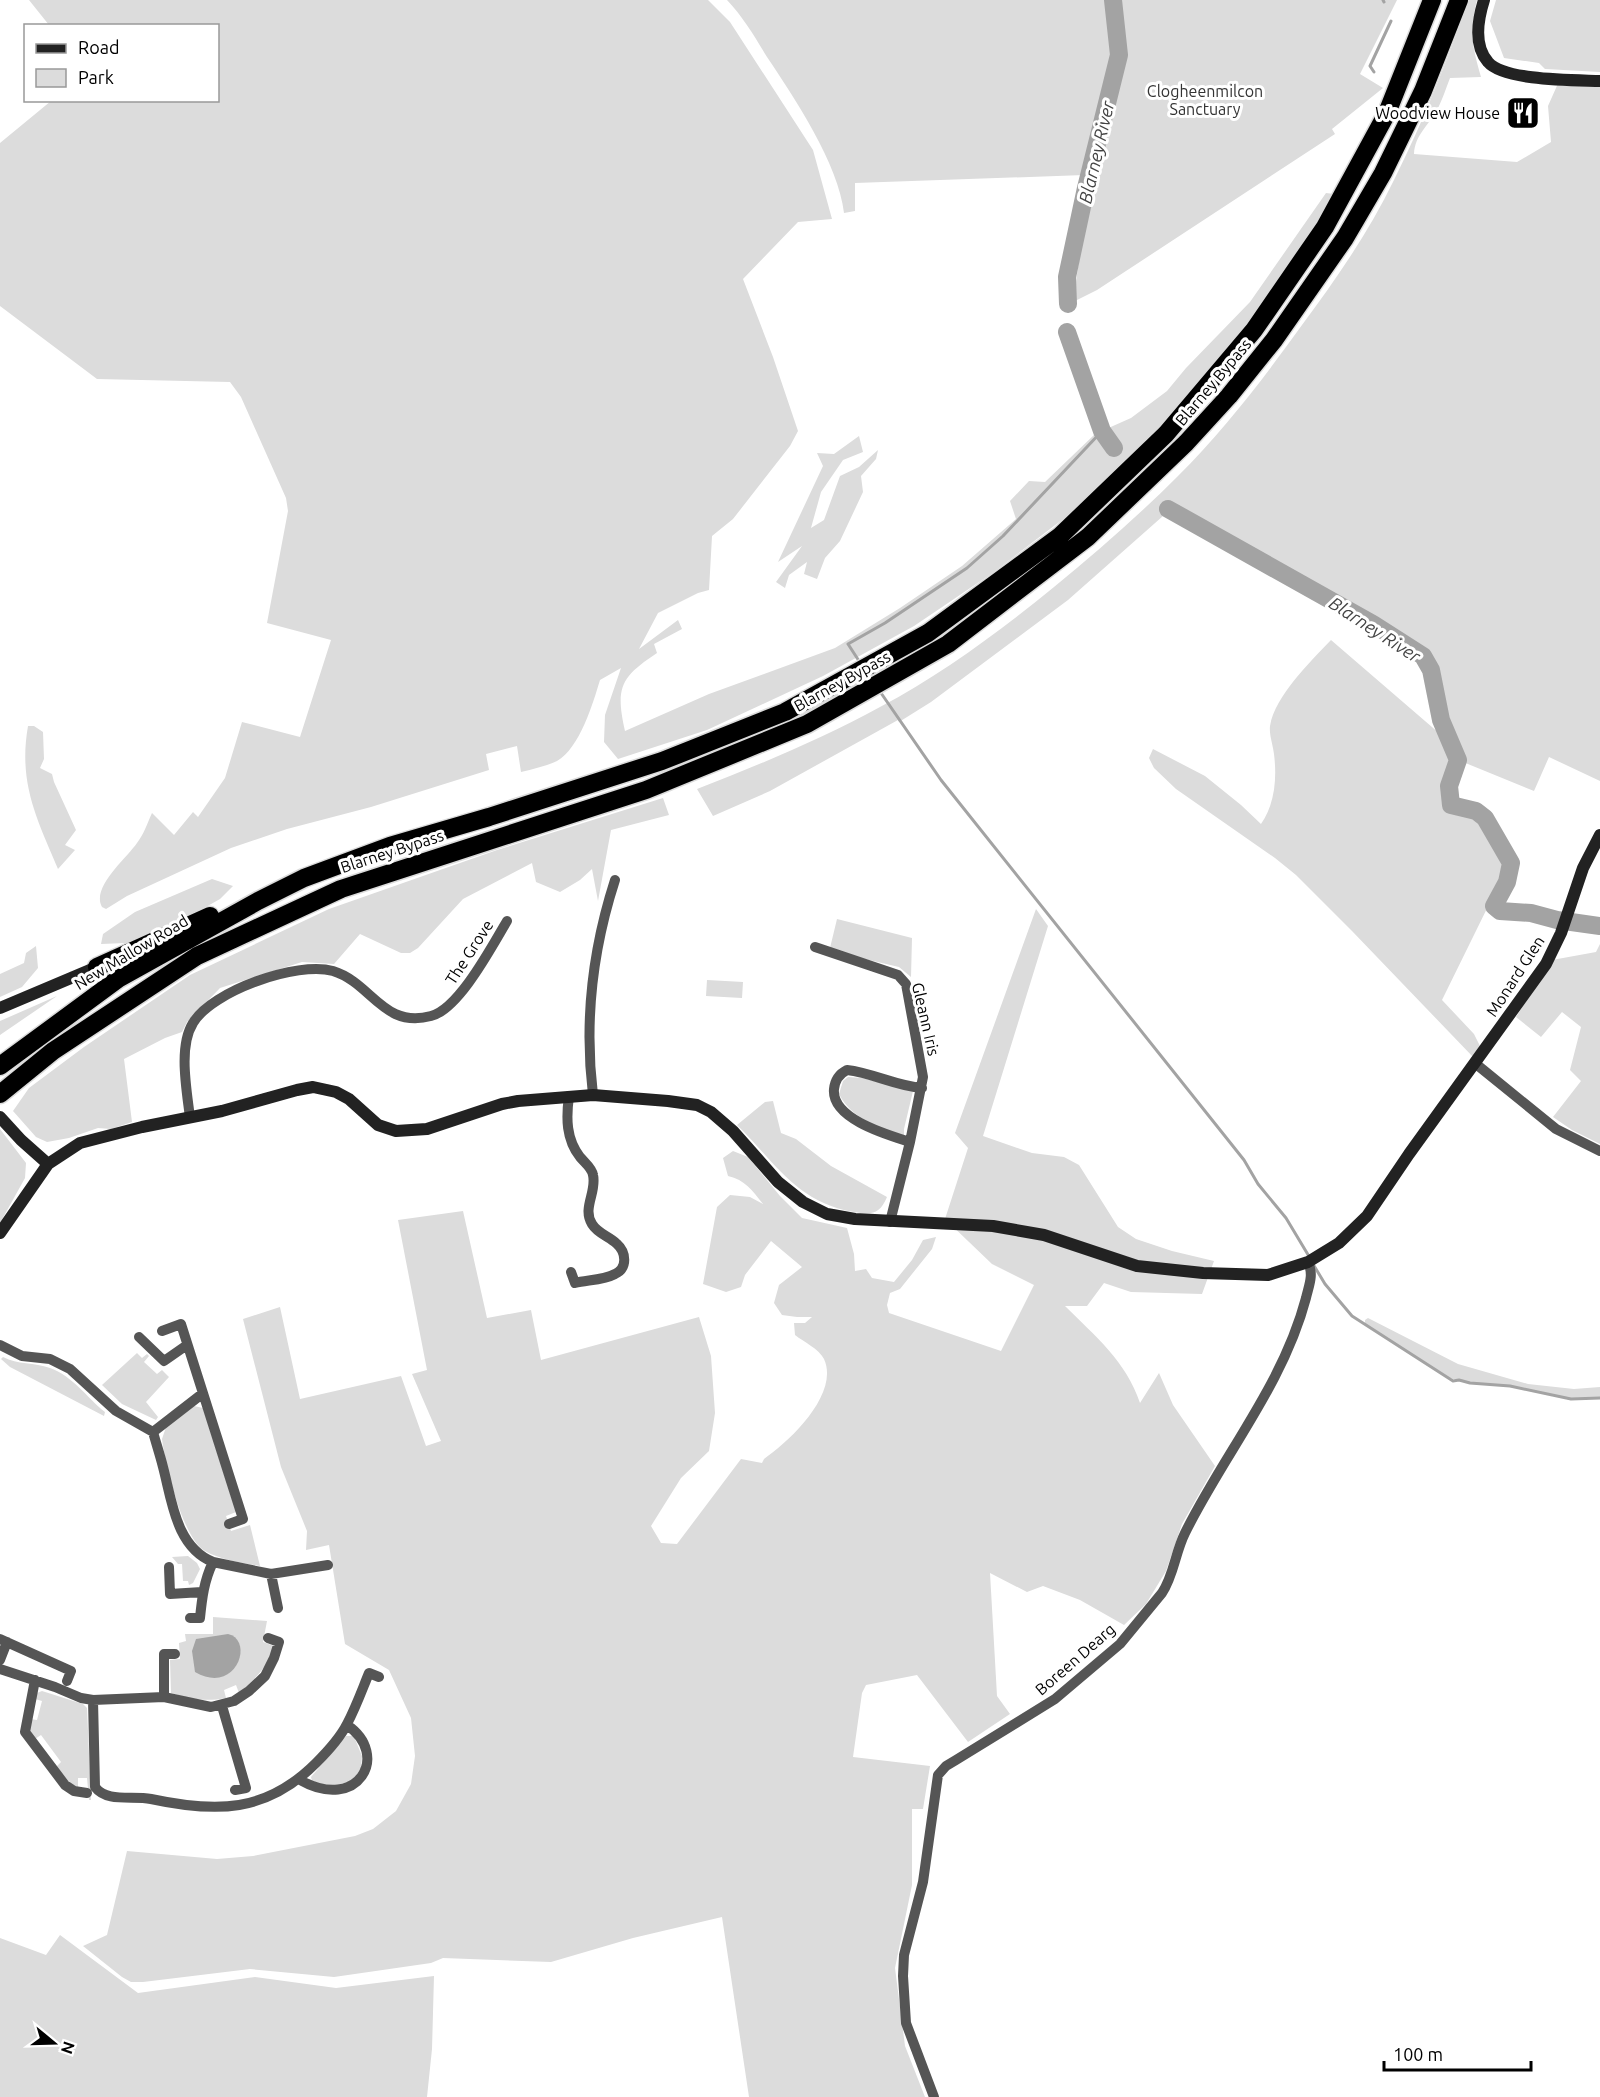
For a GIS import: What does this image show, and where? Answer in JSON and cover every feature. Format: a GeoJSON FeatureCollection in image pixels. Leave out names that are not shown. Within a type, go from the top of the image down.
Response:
{"type":"FeatureCollection","features":[{"type":"Feature","properties":{"kind":"highway","name":"Blarney Bypass"},"geometry":{"type":"LineString","coordinates":[[258,901],[304,878],[390,846],[489,817],[640,768],[785,712],[928,633],[1060,536],[1166,434],[1254,330],[1325,227],[1381,123],[1432,0]]}},
{"type":"Feature","properties":{"kind":"highway","name":"Blarney Bypass"},"geometry":{"type":"LineString","coordinates":[[0,1095],[53,1051],[197,956],[341,889],[646,790],[807,724],[948,644],[1088,537],[1186,443],[1229,396],[1274,340],[1345,238],[1383,173],[1423,91],[1459,0]]}},
{"type":"Feature","properties":{"kind":"highway"},"geometry":{"type":"LineString","coordinates":[[97,967],[228,908],[258,901]]}},
{"type":"Feature","properties":{"kind":"highway","name":"New Mallow Road"},"geometry":{"type":"LineString","coordinates":[[0,1066],[118,979],[258,901]]}},
{"type":"Feature","properties":{"kind":"street"},"geometry":{"type":"LineString","coordinates":[[1484,0],[1478,35],[1484,55],[1493,66],[1502,71],[1537,78],[1600,81]]}},
{"type":"Feature","properties":{"kind":"street","name":"Monard Glen"},"geometry":{"type":"LineString","coordinates":[[48,1164],[80,1143],[142,1127],[222,1111],[313,1087],[326,1088],[349,1100],[378,1125],[396,1131],[427,1129],[502,1104],[592,1095],[647,1098],[698,1105],[711,1112],[722,1120],[778,1182],[803,1202],[827,1214],[890,1222],[993,1226],[1044,1235],[1137,1266],[1203,1273],[1268,1275],[1312,1261],[1339,1243],[1374,1208],[1409,1154],[1546,964],[1562,933],[1582,868],[1600,835]]}},
{"type":"Feature","properties":{"kind":"street"},"geometry":{"type":"LineString","coordinates":[[592,1095],[588,1041],[590,1006],[599,936],[615,880]]}},
{"type":"Feature","properties":{"kind":"street","name":"The Grove"},"geometry":{"type":"LineString","coordinates":[[190,1118],[185,1061],[186,1042],[193,1023],[219,998],[267,978],[302,969],[332,971],[356,983],[390,1013],[405,1018],[434,1016],[460,995],[507,921]]}},
{"type":"Feature","properties":{"kind":"street","name":"Gleann Iris"},"geometry":{"type":"LineString","coordinates":[[815,947],[898,975],[906,984],[923,1077],[890,1222]]}},
{"type":"Feature","properties":{"kind":"street"},"geometry":{"type":"LineString","coordinates":[[0,1008],[97,967]]}},
{"type":"Feature","properties":{"kind":"street"},"geometry":{"type":"LineString","coordinates":[[1476,1064],[1556,1129],[1600,1151]]}},
{"type":"Feature","properties":{"kind":"street"},"geometry":{"type":"LineString","coordinates":[[910,1142],[890,1137],[842,1111],[836,1102],[835,1083],[839,1076],[847,1070],[922,1088]]}},
{"type":"Feature","properties":{"kind":"street"},"geometry":{"type":"LineString","coordinates":[[569,1096],[566,1116],[573,1147],[593,1174],[594,1186],[588,1216],[592,1225],[599,1232],[618,1244],[625,1261],[622,1269],[615,1274],[574,1283],[571,1272]]}},
{"type":"Feature","properties":{"kind":"street"},"geometry":{"type":"LineString","coordinates":[[0,1117],[48,1164],[0,1233]]}},
{"type":"Feature","properties":{"kind":"street","name":"Boreen Dearg"},"geometry":{"type":"LineString","coordinates":[[934,2097],[906,2023],[903,1976],[904,1955],[922,1882],[938,1775],[946,1766],[1055,1699],[1120,1644],[1162,1593],[1184,1534],[1285,1359],[1301,1317],[1310,1284],[1312,1261]]}},
{"type":"Feature","properties":{"kind":"street"},"geometry":{"type":"LineString","coordinates":[[162,1331],[181,1324],[243,1519],[230,1524]]}},
{"type":"Feature","properties":{"kind":"street"},"geometry":{"type":"LineString","coordinates":[[139,1337],[164,1361],[187,1345]]}},
{"type":"Feature","properties":{"kind":"street"},"geometry":{"type":"LineString","coordinates":[[0,1345],[22,1356],[50,1359],[70,1369],[116,1411],[153,1432],[180,1528],[190,1545],[205,1559],[271,1574],[328,1566]]}},
{"type":"Feature","properties":{"kind":"street"},"geometry":{"type":"LineString","coordinates":[[153,1432],[202,1394]]}},
{"type":"Feature","properties":{"kind":"street"},"geometry":{"type":"LineString","coordinates":[[190,1618],[200,1618],[202,1592],[213,1562]]}},
{"type":"Feature","properties":{"kind":"street"},"geometry":{"type":"LineString","coordinates":[[169,1567],[170,1594],[202,1592]]}},
{"type":"Feature","properties":{"kind":"street"},"geometry":{"type":"LineString","coordinates":[[271,1574],[278,1608]]}},
{"type":"Feature","properties":{"kind":"street"},"geometry":{"type":"LineString","coordinates":[[0,1669],[81,1698],[93,1700],[164,1697],[211,1707],[222,1706],[249,1691],[265,1676],[279,1642],[268,1638]]}},
{"type":"Feature","properties":{"kind":"street"},"geometry":{"type":"LineString","coordinates":[[0,1660],[3,1641],[71,1671],[67,1681]]}},
{"type":"Feature","properties":{"kind":"street"},"geometry":{"type":"LineString","coordinates":[[164,1697],[164,1654],[175,1654]]}},
{"type":"Feature","properties":{"kind":"street"},"geometry":{"type":"LineString","coordinates":[[93,1700],[95,1787],[100,1793],[108,1797],[135,1796],[185,1806],[216,1808],[257,1801],[300,1780],[324,1755],[346,1725],[369,1673],[379,1677]]}},
{"type":"Feature","properties":{"kind":"street"},"geometry":{"type":"LineString","coordinates":[[35,1680],[25,1722],[25,1732],[65,1785],[74,1791],[87,1793]]}},
{"type":"Feature","properties":{"kind":"street"},"geometry":{"type":"LineString","coordinates":[[222,1706],[246,1788],[235,1790]]}},
{"type":"Feature","properties":{"kind":"street"},"geometry":{"type":"LineString","coordinates":[[300,1780],[321,1789],[335,1791],[348,1789],[358,1782],[365,1771],[367,1759],[364,1745],[357,1732],[346,1725]]}},
{"type":"Feature","properties":{"kind":"green space"},"geometry":{"type":"Polygon","coordinates":[[[29,0],[708,0],[730,22],[813,150],[832,219],[798,222],[743,279],[798,431],[790,446],[733,519],[712,536],[709,590],[658,613],[639,649],[678,620],[682,629],[654,644],[657,653],[635,669],[624,684],[621,704],[625,731],[709,694],[835,648],[962,566],[1016,519],[1010,501],[1029,481],[1045,482],[1095,434],[1131,418],[1167,391],[1250,302],[1326,193],[1334,194],[1290,264],[1235,339],[1156,431],[1071,513],[991,574],[914,626],[823,676],[707,730],[618,759],[604,742],[605,715],[621,668],[600,680],[579,736],[565,755],[557,761],[521,772],[517,746],[486,754],[489,770],[371,807],[287,829],[231,848],[127,896],[106,909],[102,907],[100,899],[105,882],[139,840],[152,813],[174,835],[193,812],[198,817],[225,778],[242,722],[300,737],[331,640],[267,623],[288,511],[286,498],[241,397],[230,382],[97,379],[0,306],[0,143],[50,102],[219,102],[219,24],[48,24],[29,0]]]}},
{"type":"Feature","properties":{"kind":"green space","name":"Clogheenmilcon Sanctuary"},"geometry":{"type":"Polygon","coordinates":[[[727,0],[1397,0],[1360,74],[1383,88],[1332,129],[1335,134],[1097,290],[1073,302],[1107,68],[1084,175],[855,183],[855,211],[844,213],[834,174],[814,132],[753,35],[727,0]]]}},
{"type":"Feature","properties":{"kind":"green space"},"geometry":{"type":"Polygon","coordinates":[[[1469,0],[1477,0],[1473,21],[1473,39],[1481,77],[1450,78],[1437,110],[1417,141],[1414,154],[1517,162],[1551,142],[1548,106],[1560,79],[1600,84],[1600,781],[1549,757],[1534,791],[1463,762],[1454,747],[1444,787],[1449,809],[1469,813],[1480,823],[1495,840],[1503,861],[1500,882],[1442,1000],[1474,1034],[1481,1048],[1474,1058],[1296,875],[1176,789],[1154,768],[1149,758],[1153,749],[1205,776],[1261,824],[1272,799],[1275,781],[1270,729],[1273,715],[1294,680],[1331,640],[1454,746],[1441,720],[1431,671],[1423,656],[1358,615],[1168,509],[1172,504],[1161,512],[1163,516],[1068,600],[931,702],[899,722],[898,720],[770,791],[713,816],[697,789],[835,730],[903,694],[948,666],[1013,620],[1054,587],[1148,505],[1195,458],[1243,403],[1273,364],[1363,237],[1415,136],[1469,0]]]}},
{"type":"Feature","properties":{"kind":"green space"},"geometry":{"type":"Polygon","coordinates":[[[1496,0],[1600,0],[1600,72],[1545,69],[1539,63],[1504,58],[1490,21],[1496,0]]]}},
{"type":"Feature","properties":{"kind":"green space"},"geometry":{"type":"Polygon","coordinates":[[[859,436],[863,452],[843,460],[821,492],[811,528],[824,520],[840,476],[859,467],[878,450],[876,459],[861,476],[863,492],[840,541],[825,558],[817,579],[804,574],[807,562],[789,575],[785,588],[776,582],[802,546],[778,562],[823,466],[817,453],[834,454],[859,436]]]}},
{"type":"Feature","properties":{"kind":"green space"},"geometry":{"type":"Polygon","coordinates":[[[28,726],[34,726],[43,732],[44,759],[40,768],[52,774],[76,830],[65,845],[75,850],[58,869],[31,800],[26,765],[28,726]]]}},
{"type":"Feature","properties":{"kind":"green space"},"geometry":{"type":"Polygon","coordinates":[[[663,798],[669,815],[611,830],[598,901],[592,869],[580,880],[560,892],[536,882],[532,863],[463,899],[418,948],[410,953],[401,953],[360,934],[334,964],[302,962],[220,988],[187,1022],[182,1032],[124,1059],[132,1122],[111,1129],[98,1128],[69,1138],[47,1142],[36,1137],[13,1111],[29,1088],[84,1047],[190,975],[329,909],[497,850],[663,798]]]}},
{"type":"Feature","properties":{"kind":"green space"},"geometry":{"type":"Polygon","coordinates":[[[212,879],[233,886],[220,899],[188,917],[126,943],[101,944],[103,934],[135,912],[212,879]]]}},
{"type":"Feature","properties":{"kind":"green space"},"geometry":{"type":"Polygon","coordinates":[[[1036,909],[1048,926],[983,1136],[1032,1153],[1064,1157],[1079,1165],[1118,1227],[1136,1239],[1214,1261],[1202,1294],[1131,1292],[1104,1283],[1087,1306],[1065,1306],[1118,1362],[1127,1374],[1140,1403],[1159,1373],[1173,1405],[1215,1466],[1182,1524],[1166,1571],[1146,1604],[1124,1625],[1080,1600],[1043,1586],[1027,1592],[990,1573],[997,1696],[1010,1714],[968,1742],[917,1675],[866,1685],[862,1693],[853,1757],[930,1766],[923,1809],[912,1809],[912,1885],[895,1968],[905,2046],[925,2097],[749,2097],[722,1917],[633,1938],[551,1962],[443,1958],[431,1963],[334,1977],[250,1969],[131,1982],[83,1946],[107,1935],[127,1851],[217,1859],[253,1856],[355,1836],[373,1829],[396,1811],[411,1784],[415,1756],[411,1718],[389,1670],[345,1644],[329,1545],[306,1550],[307,1531],[281,1467],[243,1319],[280,1307],[300,1399],[401,1376],[426,1446],[441,1441],[412,1374],[427,1370],[398,1220],[463,1211],[487,1318],[531,1310],[541,1360],[699,1317],[711,1356],[715,1413],[709,1451],[681,1478],[651,1526],[661,1543],[677,1544],[741,1459],[762,1463],[798,1429],[819,1402],[827,1373],[822,1355],[795,1335],[794,1323],[805,1323],[812,1317],[782,1315],[774,1303],[779,1285],[802,1267],[771,1241],[745,1275],[741,1287],[726,1292],[703,1284],[717,1207],[730,1195],[750,1197],[763,1204],[744,1183],[728,1176],[723,1158],[733,1151],[748,1157],[780,1196],[802,1218],[847,1228],[854,1254],[855,1271],[866,1269],[872,1278],[894,1282],[912,1260],[923,1240],[936,1237],[932,1249],[900,1289],[890,1293],[887,1305],[889,1313],[1001,1351],[1034,1285],[992,1264],[945,1219],[968,1148],[955,1133],[1036,909]]]}},
{"type":"Feature","properties":{"kind":"green space"},"geometry":{"type":"Polygon","coordinates":[[[837,919],[912,938],[911,977],[899,967],[852,956],[830,948],[837,919]]]}},
{"type":"Feature","properties":{"kind":"green space"},"geometry":{"type":"Polygon","coordinates":[[[1600,944],[1600,1144],[1572,1130],[1553,1117],[1581,1081],[1570,1070],[1581,1027],[1562,1012],[1541,1037],[1516,1017],[1552,960],[1596,952],[1600,944]]]}},
{"type":"Feature","properties":{"kind":"green space"},"geometry":{"type":"Polygon","coordinates":[[[36,946],[38,968],[22,987],[0,997],[0,974],[24,963],[26,953],[36,946]]]}},
{"type":"Feature","properties":{"kind":"green space"},"geometry":{"type":"Polygon","coordinates":[[[707,980],[743,982],[742,998],[706,996],[707,980]]]}},
{"type":"Feature","properties":{"kind":"green space"},"geometry":{"type":"Polygon","coordinates":[[[57,996],[0,1035],[0,1021],[57,996]]]}},
{"type":"Feature","properties":{"kind":"green space"},"geometry":{"type":"Polygon","coordinates":[[[848,1077],[862,1078],[913,1091],[904,1135],[900,1137],[873,1124],[850,1109],[839,1094],[843,1081],[848,1077]]]}},
{"type":"Feature","properties":{"kind":"green space"},"geometry":{"type":"Polygon","coordinates":[[[773,1101],[781,1133],[796,1139],[831,1166],[887,1197],[878,1210],[866,1213],[854,1212],[817,1200],[788,1179],[776,1167],[737,1125],[765,1102],[773,1101]]]}},
{"type":"Feature","properties":{"kind":"green space"},"geometry":{"type":"Polygon","coordinates":[[[0,1129],[26,1163],[25,1178],[0,1223],[0,1129]]]}},
{"type":"Feature","properties":{"kind":"green space"},"geometry":{"type":"Polygon","coordinates":[[[1368,1318],[1458,1364],[1528,1384],[1574,1389],[1600,1387],[1600,1398],[1571,1399],[1510,1386],[1470,1383],[1449,1378],[1365,1324],[1368,1318]]]}},
{"type":"Feature","properties":{"kind":"green space"},"geometry":{"type":"Polygon","coordinates":[[[137,1353],[142,1358],[147,1354],[149,1356],[144,1362],[157,1374],[162,1370],[169,1377],[146,1402],[158,1417],[156,1420],[122,1404],[102,1385],[137,1353]]]}},
{"type":"Feature","properties":{"kind":"green space"},"geometry":{"type":"Polygon","coordinates":[[[3,1357],[44,1366],[58,1372],[73,1382],[105,1412],[104,1416],[10,1367],[1,1359],[3,1357]]]}},
{"type":"Feature","properties":{"kind":"green space"},"geometry":{"type":"Polygon","coordinates":[[[194,1406],[203,1408],[236,1512],[226,1516],[231,1531],[250,1525],[260,1566],[211,1554],[197,1544],[189,1532],[176,1500],[162,1439],[166,1427],[194,1406]]]}},
{"type":"Feature","properties":{"kind":"green space"},"geometry":{"type":"Polygon","coordinates":[[[188,1556],[197,1563],[200,1569],[193,1583],[189,1585],[188,1581],[183,1581],[182,1564],[178,1564],[172,1557],[188,1556]]]}},
{"type":"Feature","properties":{"kind":"green space"},"geometry":{"type":"Polygon","coordinates":[[[213,1617],[267,1621],[263,1642],[274,1646],[269,1660],[239,1693],[236,1685],[224,1690],[226,1698],[198,1699],[171,1693],[170,1660],[180,1659],[179,1643],[186,1641],[185,1634],[213,1634],[213,1617]]]}},
{"type":"Feature","properties":{"kind":"green space"},"geometry":{"type":"Polygon","coordinates":[[[42,1691],[83,1704],[87,1708],[91,1800],[89,1800],[87,1778],[78,1778],[78,1787],[71,1784],[56,1767],[61,1762],[41,1735],[35,1739],[30,1731],[30,1719],[37,1720],[42,1701],[35,1699],[37,1693],[42,1691]]]}},
{"type":"Feature","properties":{"kind":"green space"},"geometry":{"type":"Polygon","coordinates":[[[346,1736],[352,1736],[355,1739],[362,1756],[361,1768],[353,1780],[332,1787],[312,1781],[311,1777],[346,1736]]]}},
{"type":"Feature","properties":{"kind":"green space"},"geometry":{"type":"Polygon","coordinates":[[[60,1935],[138,1993],[255,1977],[336,1988],[434,1976],[432,2049],[427,2097],[0,2097],[0,1938],[46,1955],[60,1935]]]}},
{"type":"Feature","properties":{"kind":"shaded area"},"geometry":{"type":"Polygon","coordinates":[[[228,1634],[236,1638],[240,1646],[237,1664],[231,1672],[221,1677],[209,1678],[195,1672],[192,1651],[196,1639],[228,1634]]]}},
{"type":"Feature","properties":{"kind":"waterway","name":"Blarney River"},"geometry":{"type":"LineString","coordinates":[[1068,304],[1067,277],[1119,55],[1113,0]]}},
{"type":"Feature","properties":{"kind":"waterway"},"geometry":{"type":"LineString","coordinates":[[1374,72],[1370,66],[1391,21]]}},
{"type":"Feature","properties":{"kind":"waterway","name":"Blarney River"},"geometry":{"type":"LineString","coordinates":[[1067,332],[1102,431],[1114,448]]}},
{"type":"Feature","properties":{"kind":"waterway"},"geometry":{"type":"LineString","coordinates":[[859,661],[848,644],[885,623],[967,568],[1003,536],[1102,431]]}},
{"type":"Feature","properties":{"kind":"waterway","name":"Blarney River"},"geometry":{"type":"LineString","coordinates":[[1168,509],[1373,624],[1423,656],[1431,670],[1441,720],[1458,760],[1449,786],[1451,805],[1476,811],[1485,818],[1511,863],[1507,882],[1494,906],[1500,911],[1531,913],[1557,920],[1600,926]]}},
{"type":"Feature","properties":{"kind":"waterway"},"geometry":{"type":"LineString","coordinates":[[881,693],[941,780],[1244,1160],[1258,1184],[1286,1218],[1310,1258]]}},
{"type":"Feature","properties":{"kind":"waterway"},"geometry":{"type":"LineString","coordinates":[[1313,1264],[1325,1284],[1352,1316],[1453,1381],[1510,1386],[1571,1399],[1600,1398]]}},
{"type":"Feature","properties":{"kind":"place","name":"Woodview House"},"geometry":{"type":"Point","coordinates":[1523,113]}}]}
